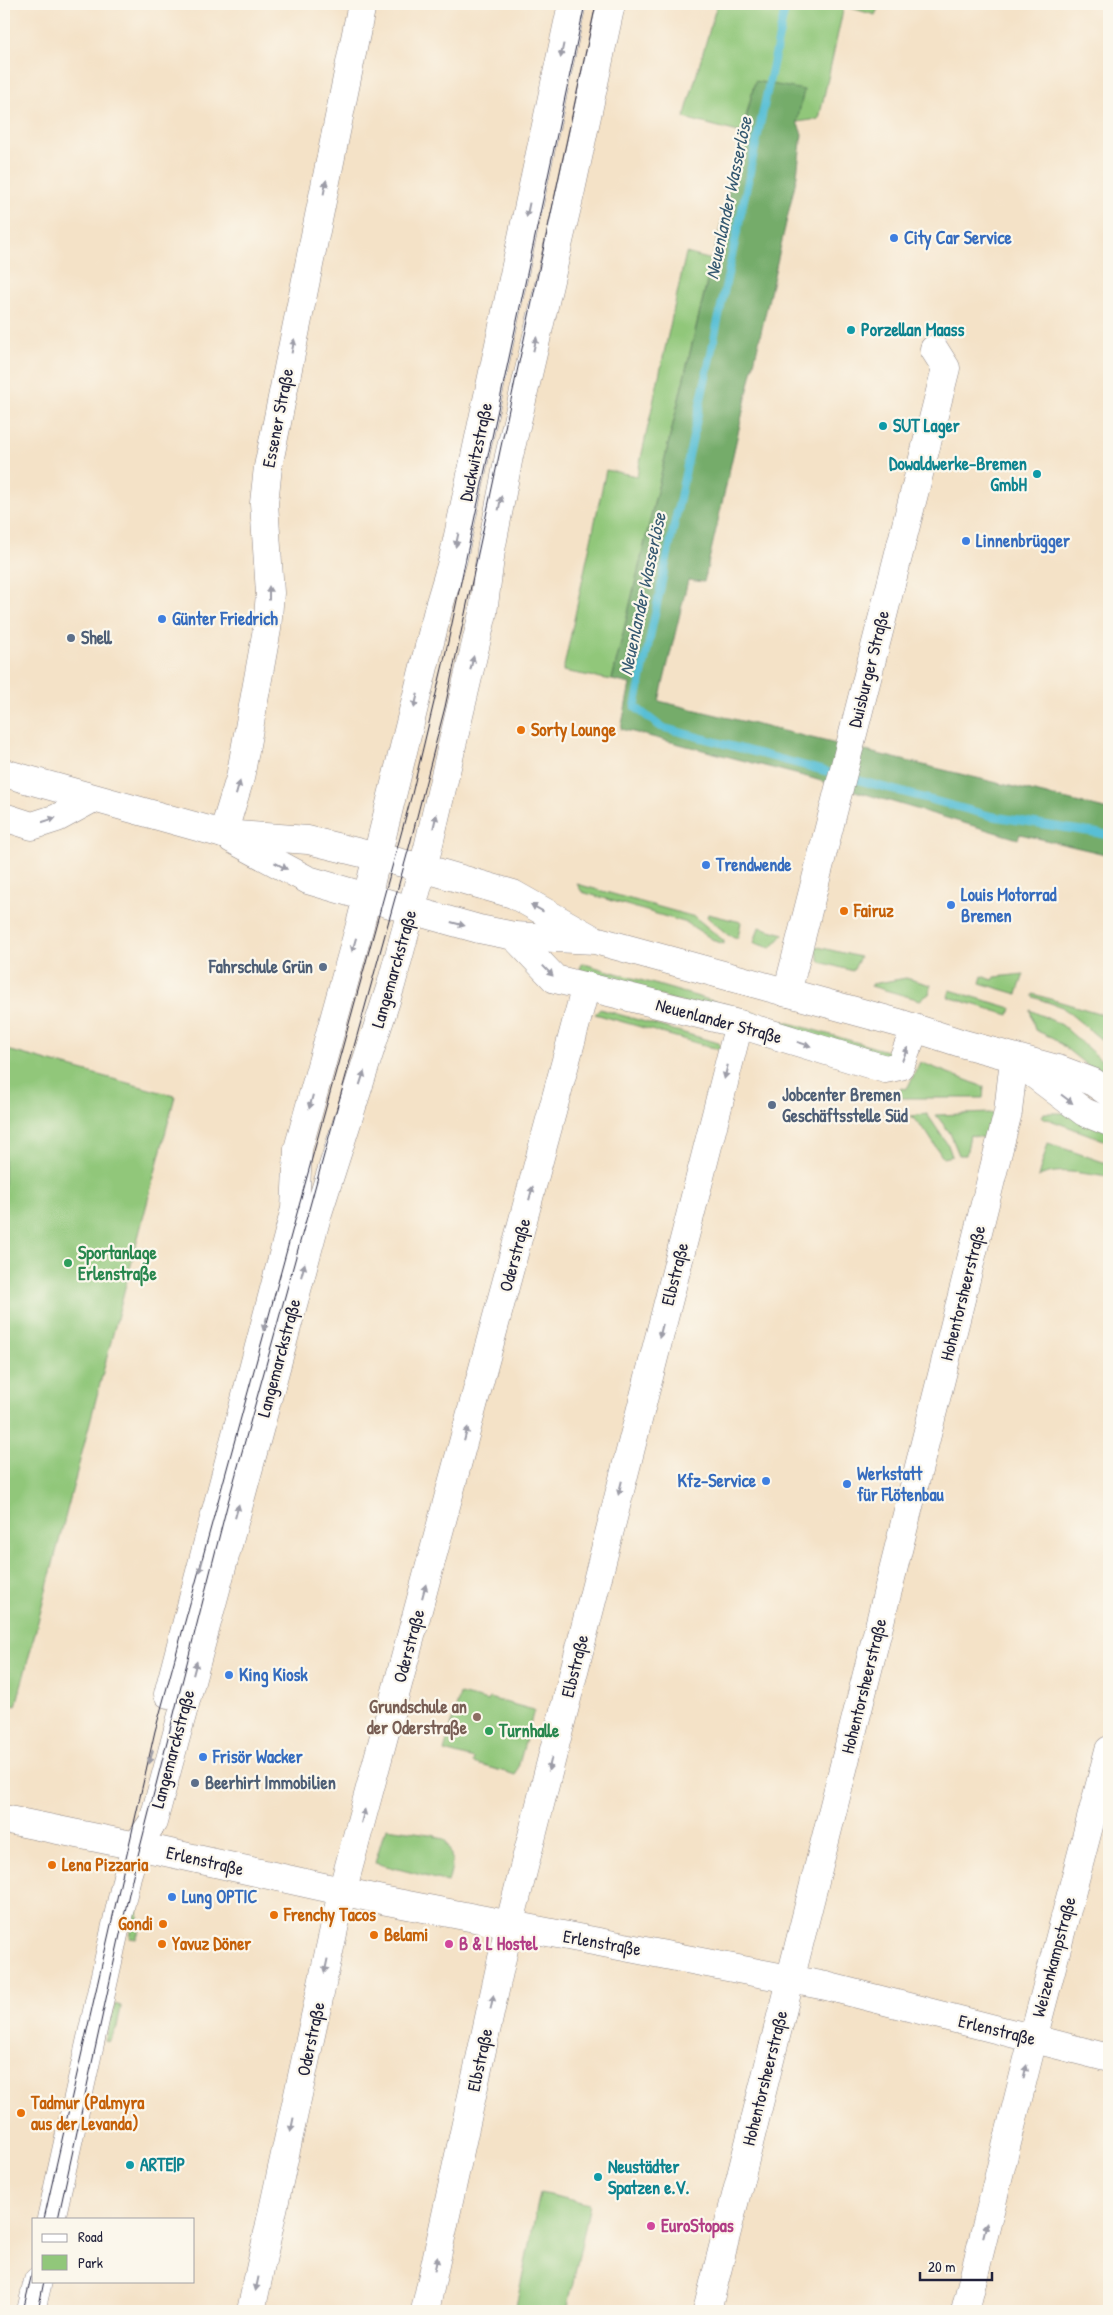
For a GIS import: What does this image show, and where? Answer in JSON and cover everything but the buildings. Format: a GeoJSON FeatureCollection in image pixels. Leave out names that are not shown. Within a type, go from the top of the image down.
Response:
{"type":"FeatureCollection","features":[{"type":"Feature","properties":{"kind":"street","name":"Essener Straße"},"geometry":{"type":"LineString","coordinates":[[223,834],[240,778],[267,629],[270,593],[264,503],[268,466],[362,4]]}},
{"type":"Feature","properties":{"kind":"street","name":"Duckwitzstraße"},"geometry":{"type":"LineString","coordinates":[[366,898],[439,606],[453,559],[572,4]]}},
{"type":"Feature","properties":{"kind":"street","name":"Duckwitzstraße"},"geometry":{"type":"LineString","coordinates":[[423,868],[483,614],[491,550],[509,456],[571,190],[611,4]]}},
{"type":"Feature","properties":{"kind":"street","name":"Duisburger Straße"},"geometry":{"type":"LineString","coordinates":[[787,993],[946,368],[934,349]]}},
{"type":"Feature","properties":{"kind":"street"},"geometry":{"type":"LineString","coordinates":[[4,773],[223,834],[308,840],[423,868],[512,894],[595,940]]}},
{"type":"Feature","properties":{"kind":"street"},"geometry":{"type":"LineString","coordinates":[[4,817],[32,826],[57,818],[92,799]]}},
{"type":"Feature","properties":{"kind":"street"},"geometry":{"type":"LineString","coordinates":[[223,834],[308,880],[366,898],[479,929],[514,936],[595,940],[915,1029],[1014,1059],[1061,1070],[1094,1082],[1109,1093]]}},
{"type":"Feature","properties":{"kind":"street","name":"Langemarckstraße"},"geometry":{"type":"LineString","coordinates":[[136,1846],[153,1822],[318,1216],[391,985],[423,868]]}},
{"type":"Feature","properties":{"kind":"street","name":"Langemarckstraße"},"geometry":{"type":"LineString","coordinates":[[52,2218],[127,1876],[136,1846],[136,1817],[295,1209],[298,1149],[366,898]]}},
{"type":"Feature","properties":{"kind":"street","name":"Neuenlander Straße"},"geometry":{"type":"LineString","coordinates":[[514,936],[556,979],[739,1024],[885,1069],[900,1066],[915,1029]]}},
{"type":"Feature","properties":{"kind":"street","name":"Oderstraße"},"geometry":{"type":"LineString","coordinates":[[252,2311],[342,1892],[586,986]]}},
{"type":"Feature","properties":{"kind":"street","name":"Elbstraße"},"geometry":{"type":"LineString","coordinates":[[425,2311],[509,1926],[739,1024]]}},
{"type":"Feature","properties":{"kind":"street"},"geometry":{"type":"LineString","coordinates":[[1014,1059],[1084,1112],[1109,1122]]}},
{"type":"Feature","properties":{"kind":"street","name":"Hohentorsheerstraße"},"geometry":{"type":"LineString","coordinates":[[707,2311],[1008,1112],[1014,1059]]}},
{"type":"Feature","properties":{"kind":"street","name":"Weizenkampstraße"},"geometry":{"type":"LineString","coordinates":[[965,2311],[1033,2039],[1109,1750]]}},
{"type":"Feature","properties":{"kind":"street","name":"Erlenstraße"},"geometry":{"type":"LineString","coordinates":[[4,1819],[509,1926],[790,1979],[1109,2058]]}},
{"type":"Feature","properties":{"kind":"street"},"geometry":{"type":"LineString","coordinates":[[31,2311],[38,2282]]}},
{"type":"Feature","properties":{"kind":"green space"},"geometry":{"type":"Polygon","coordinates":[[[717,4],[757,4],[774,8],[774,4],[880,4],[875,15],[844,6],[819,119],[797,122],[803,91],[755,81],[742,133],[684,118],[717,4]]]}},
{"type":"Feature","properties":{"kind":"green space"},"geometry":{"type":"Polygon","coordinates":[[[755,81],[804,90],[797,122],[802,134],[797,175],[704,582],[688,580],[659,701],[1109,810],[1109,855],[1020,834],[1018,839],[811,778],[621,729],[630,684],[612,680],[755,81]]]}},
{"type":"Feature","properties":{"kind":"green space"},"geometry":{"type":"Polygon","coordinates":[[[686,253],[712,260],[612,680],[563,671],[606,470],[637,476],[686,253]]]}},
{"type":"Feature","properties":{"kind":"green space"},"geometry":{"type":"Polygon","coordinates":[[[577,884],[695,917],[724,941],[724,944],[715,941],[687,923],[582,892],[577,884]]]}},
{"type":"Feature","properties":{"kind":"green space"},"geometry":{"type":"Polygon","coordinates":[[[708,914],[741,922],[738,938],[728,935],[707,917],[708,914]]]}},
{"type":"Feature","properties":{"kind":"green space"},"geometry":{"type":"Polygon","coordinates":[[[759,927],[784,934],[771,948],[754,943],[759,927]]]}},
{"type":"Feature","properties":{"kind":"green space"},"geometry":{"type":"Polygon","coordinates":[[[814,946],[860,957],[853,971],[820,962],[814,946]]]}},
{"type":"Feature","properties":{"kind":"green space"},"geometry":{"type":"Polygon","coordinates":[[[581,963],[890,1052],[887,1061],[580,973],[581,963]]]}},
{"type":"Feature","properties":{"kind":"green space"},"geometry":{"type":"Polygon","coordinates":[[[1024,974],[1017,994],[980,983],[982,976],[993,980],[995,977],[1024,974]]]}},
{"type":"Feature","properties":{"kind":"green space"},"geometry":{"type":"Polygon","coordinates":[[[906,978],[931,985],[929,994],[920,1000],[871,986],[872,984],[906,978]]]}},
{"type":"Feature","properties":{"kind":"green space"},"geometry":{"type":"Polygon","coordinates":[[[950,990],[1011,1008],[1009,1015],[948,997],[950,990]]]}},
{"type":"Feature","properties":{"kind":"green space"},"geometry":{"type":"Polygon","coordinates":[[[1033,994],[1109,1016],[1109,1046],[1062,1007],[1033,997],[1033,994]]]}},
{"type":"Feature","properties":{"kind":"green space"},"geometry":{"type":"Polygon","coordinates":[[[600,1009],[719,1043],[721,1050],[595,1014],[600,1009]]]}},
{"type":"Feature","properties":{"kind":"green space"},"geometry":{"type":"Polygon","coordinates":[[[1030,1010],[1062,1025],[1109,1067],[1109,1083],[1053,1038],[1035,1030],[1030,1010]]]}},
{"type":"Feature","properties":{"kind":"green space","name":"Sportanlage Erlenstraße"},"geometry":{"type":"Polygon","coordinates":[[[4,1049],[175,1096],[16,1706],[4,1703],[4,1049]]]}},
{"type":"Feature","properties":{"kind":"green space"},"geometry":{"type":"Polygon","coordinates":[[[920,1062],[984,1087],[983,1098],[897,1098],[901,1088],[905,1089],[908,1087],[920,1062]]]}},
{"type":"Feature","properties":{"kind":"green space"},"geometry":{"type":"Polygon","coordinates":[[[990,1113],[996,1115],[990,1139],[970,1135],[966,1155],[959,1155],[950,1133],[936,1115],[990,1113]]]}},
{"type":"Feature","properties":{"kind":"green space"},"geometry":{"type":"Polygon","coordinates":[[[1044,1113],[1064,1113],[1109,1131],[1109,1142],[1042,1117],[1044,1113]]]}},
{"type":"Feature","properties":{"kind":"green space"},"geometry":{"type":"Polygon","coordinates":[[[927,1114],[948,1145],[952,1156],[943,1158],[927,1133],[911,1116],[927,1114]]]}},
{"type":"Feature","properties":{"kind":"green space"},"geometry":{"type":"Polygon","coordinates":[[[1048,1143],[1109,1164],[1109,1177],[1082,1173],[1054,1172],[1038,1177],[1048,1143]]]}},
{"type":"Feature","properties":{"kind":"green space","name":"Turnhalle"},"geometry":{"type":"Polygon","coordinates":[[[460,1694],[488,1701],[489,1698],[534,1710],[516,1775],[473,1763],[474,1759],[444,1751],[460,1694]]]}},
{"type":"Feature","properties":{"kind":"green space"},"geometry":{"type":"Polygon","coordinates":[[[387,1828],[436,1835],[435,1837],[444,1839],[450,1850],[452,1860],[448,1882],[375,1863],[384,1832],[386,1832],[387,1828]]]}},
{"type":"Feature","properties":{"kind":"green space"},"geometry":{"type":"Polygon","coordinates":[[[135,1907],[138,1908],[139,1931],[136,1939],[130,1938],[135,1907]]]}},
{"type":"Feature","properties":{"kind":"green space"},"geometry":{"type":"Polygon","coordinates":[[[115,2004],[121,2006],[117,2027],[109,2042],[105,2041],[115,2004]]]}},
{"type":"Feature","properties":{"kind":"green space"},"geometry":{"type":"Polygon","coordinates":[[[540,2193],[590,2204],[567,2311],[515,2311],[540,2193]]]}},
{"type":"Feature","properties":{"kind":"waterway","name":"Neuenlander Wasserlöse"},"geometry":{"type":"LineString","coordinates":[[786,4],[635,707],[661,727],[991,816],[1109,835]]}},
{"type":"Feature","properties":{"kind":"tram line"},"geometry":{"type":"LineString","coordinates":[[44,2218],[155,1731],[412,794],[445,656],[585,4]]}},
{"type":"Feature","properties":{"kind":"tram line"},"geometry":{"type":"LineString","coordinates":[[58,2218],[133,1875],[227,1506],[410,844],[445,707],[596,4]]}},
{"type":"Feature","properties":{"kind":"tram line"},"geometry":{"type":"LineString","coordinates":[[23,2311],[32,2273]]}},
{"type":"Feature","properties":{"kind":"tram line"},"geometry":{"type":"LineString","coordinates":[[38,2311],[44,2282]]}},
{"type":"Feature","properties":{"kind":"place","name":"City Car Service"},"geometry":{"type":"Point","coordinates":[894,238]}},
{"type":"Feature","properties":{"kind":"place","name":"Porzellan Maass"},"geometry":{"type":"Point","coordinates":[851,330]}},
{"type":"Feature","properties":{"kind":"place","name":"SUT Lager"},"geometry":{"type":"Point","coordinates":[883,426]}},
{"type":"Feature","properties":{"kind":"place","name":"Dowaldwerke-Bremen GmbH"},"geometry":{"type":"Point","coordinates":[1037,474]}},
{"type":"Feature","properties":{"kind":"place","name":"Linnenbrügger"},"geometry":{"type":"Point","coordinates":[966,541]}},
{"type":"Feature","properties":{"kind":"place","name":"Günter Friedrich"},"geometry":{"type":"Point","coordinates":[162,619]}},
{"type":"Feature","properties":{"kind":"place","name":"Shell"},"geometry":{"type":"Point","coordinates":[71,638]}},
{"type":"Feature","properties":{"kind":"place","name":"Sorty Lounge"},"geometry":{"type":"Point","coordinates":[521,730]}},
{"type":"Feature","properties":{"kind":"place","name":"Trendwende"},"geometry":{"type":"Point","coordinates":[706,865]}},
{"type":"Feature","properties":{"kind":"place","name":"Louis Motorrad Bremen"},"geometry":{"type":"Point","coordinates":[951,905]}},
{"type":"Feature","properties":{"kind":"place","name":"Fairuz"},"geometry":{"type":"Point","coordinates":[844,911]}},
{"type":"Feature","properties":{"kind":"place","name":"Fahrschule Grün"},"geometry":{"type":"Point","coordinates":[323,967]}},
{"type":"Feature","properties":{"kind":"place","name":"Jobcenter Bremen Geschäftsstelle Süd"},"geometry":{"type":"Point","coordinates":[772,1105]}},
{"type":"Feature","properties":{"kind":"place","name":"Sportanlage Erlenstraße"},"geometry":{"type":"Point","coordinates":[68,1263]}},
{"type":"Feature","properties":{"kind":"place","name":"Kfz-Service"},"geometry":{"type":"Point","coordinates":[766,1481]}},
{"type":"Feature","properties":{"kind":"place","name":"Werkstatt für Flötenbau"},"geometry":{"type":"Point","coordinates":[847,1484]}},
{"type":"Feature","properties":{"kind":"place","name":"King Kiosk"},"geometry":{"type":"Point","coordinates":[229,1675]}},
{"type":"Feature","properties":{"kind":"place","name":"Grundschule an der Oderstraße"},"geometry":{"type":"Point","coordinates":[477,1717]}},
{"type":"Feature","properties":{"kind":"place","name":"Turnhalle"},"geometry":{"type":"Point","coordinates":[489,1731]}},
{"type":"Feature","properties":{"kind":"place","name":"Frisör Wacker"},"geometry":{"type":"Point","coordinates":[203,1757]}},
{"type":"Feature","properties":{"kind":"place","name":"Beerhirt Immobilien"},"geometry":{"type":"Point","coordinates":[195,1783]}},
{"type":"Feature","properties":{"kind":"place","name":"Lena Pizzaria"},"geometry":{"type":"Point","coordinates":[52,1865]}},
{"type":"Feature","properties":{"kind":"place","name":"Lung OPTIC"},"geometry":{"type":"Point","coordinates":[172,1897]}},
{"type":"Feature","properties":{"kind":"place","name":"Frenchy Tacos"},"geometry":{"type":"Point","coordinates":[274,1915]}},
{"type":"Feature","properties":{"kind":"place","name":"Gondi"},"geometry":{"type":"Point","coordinates":[163,1924]}},
{"type":"Feature","properties":{"kind":"place","name":"Belami"},"geometry":{"type":"Point","coordinates":[374,1935]}},
{"type":"Feature","properties":{"kind":"place","name":"Yavuz Döner"},"geometry":{"type":"Point","coordinates":[162,1944]}},
{"type":"Feature","properties":{"kind":"place","name":"B & L Hostel"},"geometry":{"type":"Point","coordinates":[449,1944]}},
{"type":"Feature","properties":{"kind":"place","name":"Tadmur (Palmyra aus der Levanda)"},"geometry":{"type":"Point","coordinates":[21,2113]}},
{"type":"Feature","properties":{"kind":"place","name":"ARTE|P"},"geometry":{"type":"Point","coordinates":[130,2165]}},
{"type":"Feature","properties":{"kind":"place","name":"Neustädter Spatzen e.V."},"geometry":{"type":"Point","coordinates":[598,2177]}},
{"type":"Feature","properties":{"kind":"place","name":"EuroStopas"},"geometry":{"type":"Point","coordinates":[651,2226]}}]}
